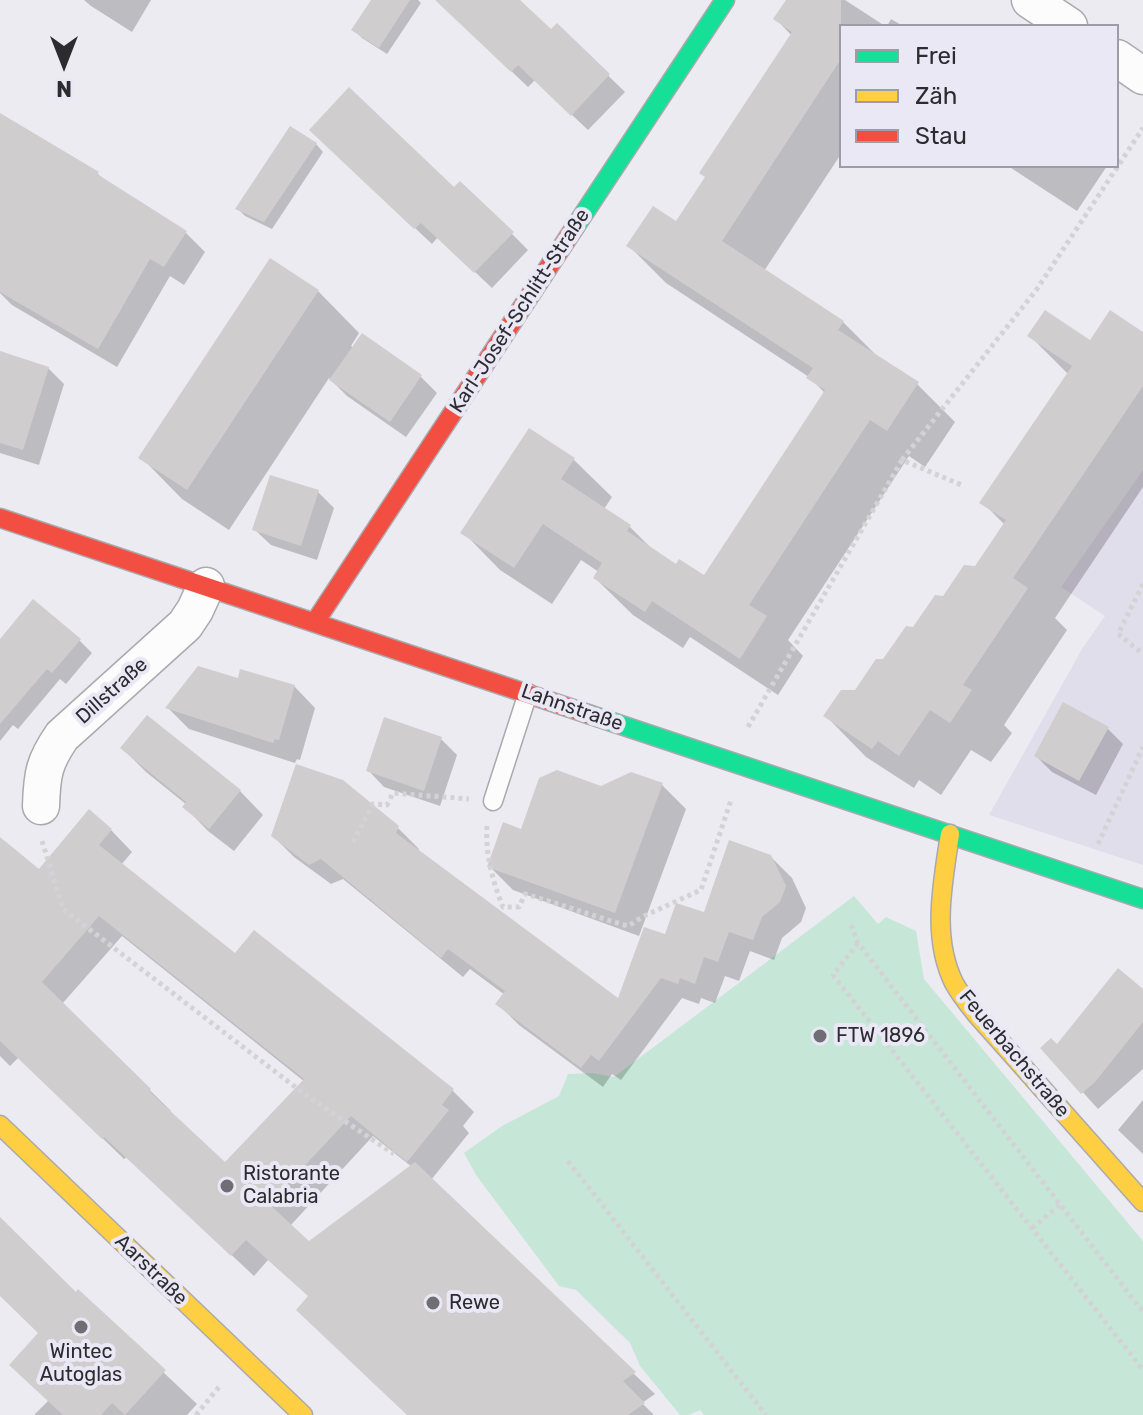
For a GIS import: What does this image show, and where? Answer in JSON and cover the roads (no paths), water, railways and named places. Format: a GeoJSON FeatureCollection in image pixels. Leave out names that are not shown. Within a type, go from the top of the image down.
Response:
{"type":"FeatureCollection","features":[{"type":"Feature","properties":{"kind":"street","name":"Karl-Josef-Schlitt-Straße"},"geometry":{"type":"LineString","coordinates":[[315,622],[725,0]]}},
{"type":"Feature","properties":{"kind":"street"},"geometry":{"type":"LineString","coordinates":[[1119,59],[1143,76]]}},
{"type":"Feature","properties":{"kind":"street","name":"Lahnstraße"},"geometry":{"type":"LineString","coordinates":[[0,518],[1143,899]]}},
{"type":"Feature","properties":{"kind":"street","name":"Dillstraße"},"geometry":{"type":"LineString","coordinates":[[41,806],[42,780],[48,756],[62,736],[185,625],[206,586]]}},
{"type":"Feature","properties":{"kind":"street","name":"Feuerbachstraße"},"geometry":{"type":"LineString","coordinates":[[950,834],[942,897],[941,936],[953,981],[976,1014],[1143,1202]]}},
{"type":"Feature","properties":{"kind":"street","name":"Aarstraße"},"geometry":{"type":"LineString","coordinates":[[0,1125],[303,1415]]}},
{"type":"Feature","properties":{"kind":"lane"},"geometry":{"type":"LineString","coordinates":[[493,801],[528,693]]}},
{"type":"Feature","properties":{"kind":"place","name":"FTW 1896"},"geometry":{"type":"Point","coordinates":[820,1036]}},
{"type":"Feature","properties":{"kind":"place","name":"Ristorante Calabria"},"geometry":{"type":"Point","coordinates":[227,1186]}},
{"type":"Feature","properties":{"kind":"place","name":"Rewe"},"geometry":{"type":"Point","coordinates":[433,1303]}},
{"type":"Feature","properties":{"kind":"place","name":"Wintec Autoglas"},"geometry":{"type":"Point","coordinates":[81,1327]}}]}
